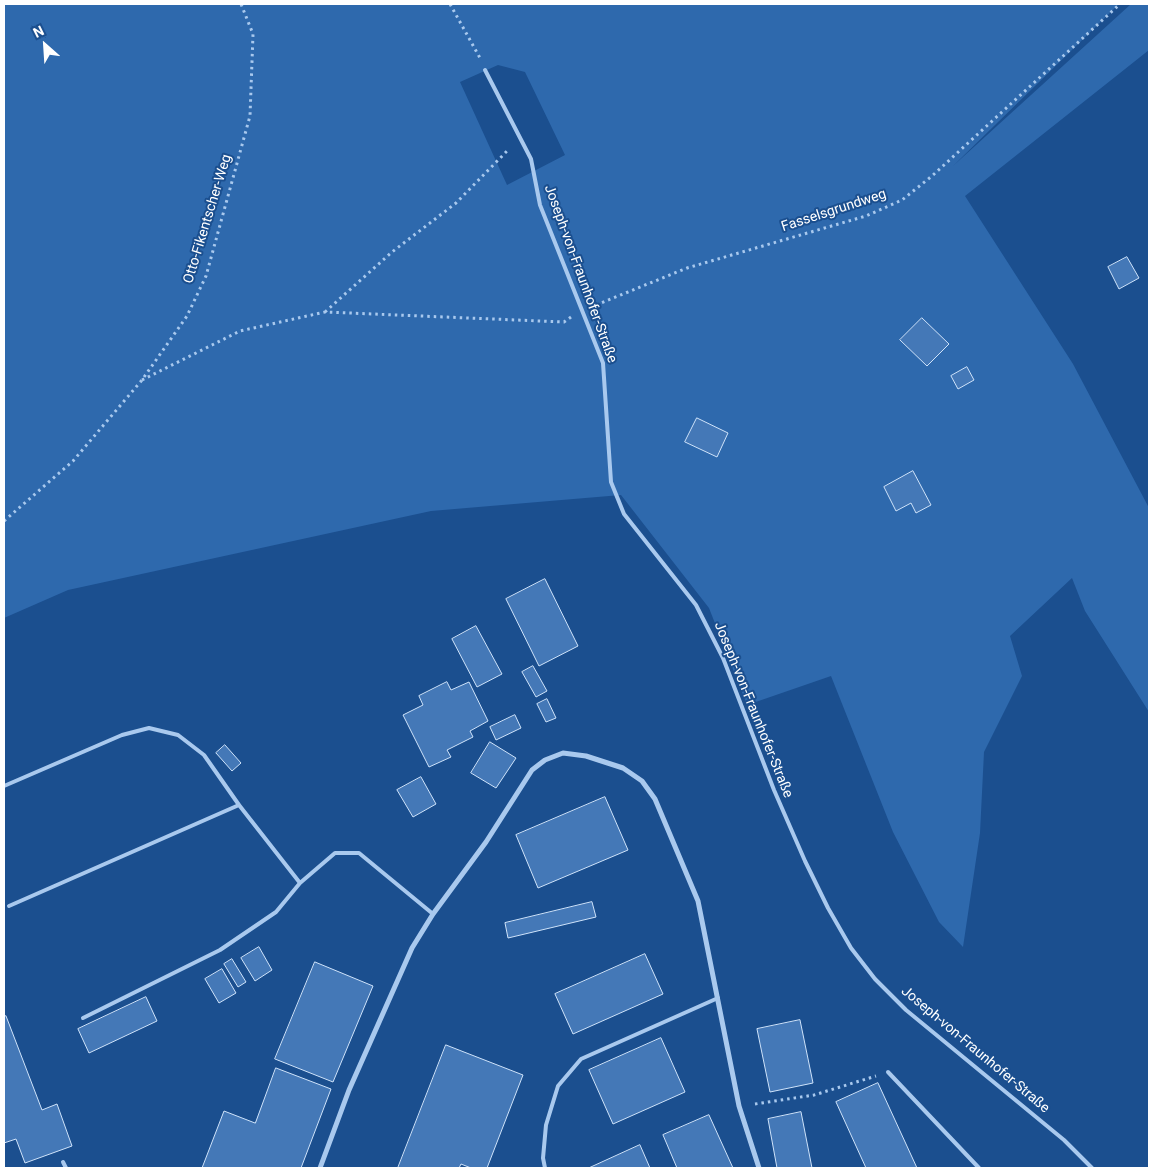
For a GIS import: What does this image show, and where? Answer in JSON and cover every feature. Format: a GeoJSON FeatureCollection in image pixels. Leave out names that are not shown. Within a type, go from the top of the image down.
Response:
{"type":"FeatureCollection","features":[{"type":"Feature","properties":{"kind":"street"},"geometry":{"type":"LineString","coordinates":[[320,1168],[349,1090],[412,948],[433,914],[486,842],[532,770],[545,760],[563,754],[586,756],[623,768],[642,782],[655,799],[698,902],[719,997],[739,1106],[759,1168]]}},
{"type":"Feature","properties":{"kind":"lane","name":"Joseph-von-Fraunhofer-Straße"},"geometry":{"type":"LineString","coordinates":[[485,70],[530,159],[540,205],[603,363],[611,482],[616,499],[624,514],[696,604],[723,658],[774,790],[828,908],[851,948],[875,979],[906,1010],[1052,1130],[1092,1168]]}},
{"type":"Feature","properties":{"kind":"lane"},"geometry":{"type":"LineString","coordinates":[[4,786],[122,735],[150,728],[178,735],[204,755],[239,805],[300,883]]}},
{"type":"Feature","properties":{"kind":"lane"},"geometry":{"type":"LineString","coordinates":[[9,906],[239,805]]}},
{"type":"Feature","properties":{"kind":"lane"},"geometry":{"type":"LineString","coordinates":[[83,1018],[220,950],[276,912],[300,883],[335,853],[359,852],[433,914]]}},
{"type":"Feature","properties":{"kind":"lane"},"geometry":{"type":"LineString","coordinates":[[545,1168],[543,1158],[546,1125],[558,1086],[581,1059],[719,997]]}},
{"type":"Feature","properties":{"kind":"lane"},"geometry":{"type":"LineString","coordinates":[[888,1072],[979,1168]]}},
{"type":"Feature","properties":{"kind":"lane"},"geometry":{"type":"LineString","coordinates":[[63,1162],[66,1168]]}},
{"type":"Feature","properties":{"kind":"path","name":"Otto-Fikentscher-Weg"},"geometry":{"type":"LineString","coordinates":[[4,520],[73,461],[142,380],[187,316],[206,276],[250,116],[253,34],[241,4]]}},
{"type":"Feature","properties":{"kind":"path"},"geometry":{"type":"LineString","coordinates":[[450,4],[475,49]]}},
{"type":"Feature","properties":{"kind":"path","name":"Fasselsgrundweg"},"geometry":{"type":"LineString","coordinates":[[325,312],[564,322],[582,310],[687,268],[866,216],[902,200],[932,176],[1120,4]]}},
{"type":"Feature","properties":{"kind":"path"},"geometry":{"type":"LineString","coordinates":[[142,380],[240,331],[325,312],[392,252],[456,202],[497,161]]}},
{"type":"Feature","properties":{"kind":"path"},"geometry":{"type":"LineString","coordinates":[[739,1106],[814,1095],[888,1072]]}},
{"type":"Feature","properties":{"kind":"shaded area"},"geometry":{"type":"Polygon","coordinates":[[[4,4],[1119,4],[953,166],[1131,4],[1149,4],[1149,50],[965,196],[1073,364],[1149,508],[1149,712],[1085,611],[1072,578],[1010,636],[1022,676],[984,752],[980,833],[963,947],[939,922],[893,832],[831,676],[747,705],[709,608],[621,495],[431,511],[68,590],[4,618],[4,4]],[[498,65],[460,82],[507,185],[565,155],[525,72],[498,65]]]}},
{"type":"Feature","properties":{"kind":"building"},"geometry":{"type":"Polygon","coordinates":[[[1127,257],[1139,278],[1119,289],[1108,267],[1127,257]]]}},
{"type":"Feature","properties":{"kind":"building"},"geometry":{"type":"Polygon","coordinates":[[[922,318],[949,344],[927,366],[900,340],[922,318]]]}},
{"type":"Feature","properties":{"kind":"building"},"geometry":{"type":"Polygon","coordinates":[[[967,367],[974,380],[958,389],[951,376],[967,367]]]}},
{"type":"Feature","properties":{"kind":"building"},"geometry":{"type":"Polygon","coordinates":[[[697,418],[728,433],[717,457],[685,442],[697,418]]]}},
{"type":"Feature","properties":{"kind":"building"},"geometry":{"type":"Polygon","coordinates":[[[913,471],[931,505],[916,513],[911,503],[896,511],[884,487],[913,471]]]}},
{"type":"Feature","properties":{"kind":"building"},"geometry":{"type":"Polygon","coordinates":[[[545,579],[578,646],[539,666],[506,599],[545,579]]]}},
{"type":"Feature","properties":{"kind":"building"},"geometry":{"type":"Polygon","coordinates":[[[476,626],[502,674],[477,687],[452,639],[476,626]]]}},
{"type":"Feature","properties":{"kind":"building"},"geometry":{"type":"Polygon","coordinates":[[[533,666],[547,691],[536,697],[522,672],[533,666]]]}},
{"type":"Feature","properties":{"kind":"building"},"geometry":{"type":"Polygon","coordinates":[[[447,682],[451,690],[469,682],[488,721],[470,731],[473,737],[447,750],[451,757],[429,767],[403,715],[423,705],[419,696],[447,682]]]}},
{"type":"Feature","properties":{"kind":"building"},"geometry":{"type":"Polygon","coordinates":[[[547,699],[556,718],[546,722],[537,704],[547,699]]]}},
{"type":"Feature","properties":{"kind":"building"},"geometry":{"type":"Polygon","coordinates":[[[515,715],[521,728],[496,740],[490,727],[515,715]]]}},
{"type":"Feature","properties":{"kind":"building"},"geometry":{"type":"Polygon","coordinates":[[[490,742],[516,758],[496,788],[471,773],[490,742]]]}},
{"type":"Feature","properties":{"kind":"building"},"geometry":{"type":"Polygon","coordinates":[[[225,745],[241,763],[232,771],[216,753],[225,745]]]}},
{"type":"Feature","properties":{"kind":"building"},"geometry":{"type":"Polygon","coordinates":[[[421,777],[436,804],[413,817],[397,790],[421,777]]]}},
{"type":"Feature","properties":{"kind":"building"},"geometry":{"type":"Polygon","coordinates":[[[605,797],[628,850],[538,888],[516,835],[605,797]]]}},
{"type":"Feature","properties":{"kind":"building"},"geometry":{"type":"Polygon","coordinates":[[[592,902],[596,917],[508,938],[505,923],[592,902]]]}},
{"type":"Feature","properties":{"kind":"building"},"geometry":{"type":"Polygon","coordinates":[[[259,947],[272,970],[255,981],[241,958],[259,947]]]}},
{"type":"Feature","properties":{"kind":"building"},"geometry":{"type":"Polygon","coordinates":[[[645,954],[663,994],[573,1034],[555,994],[645,954]]]}},
{"type":"Feature","properties":{"kind":"building"},"geometry":{"type":"Polygon","coordinates":[[[232,959],[246,982],[238,987],[224,964],[232,959]]]}},
{"type":"Feature","properties":{"kind":"building"},"geometry":{"type":"Polygon","coordinates":[[[315,962],[373,986],[333,1082],[275,1059],[315,962]]]}},
{"type":"Feature","properties":{"kind":"building"},"geometry":{"type":"Polygon","coordinates":[[[222,969],[236,993],[219,1003],[205,979],[222,969]]]}},
{"type":"Feature","properties":{"kind":"building"},"geometry":{"type":"Polygon","coordinates":[[[146,997],[157,1021],[89,1053],[78,1029],[146,997]]]}},
{"type":"Feature","properties":{"kind":"building"},"geometry":{"type":"Polygon","coordinates":[[[6,1016],[42,1110],[57,1104],[72,1146],[25,1163],[16,1139],[4,1143],[4,1017],[6,1016]]]}},
{"type":"Feature","properties":{"kind":"building"},"geometry":{"type":"Polygon","coordinates":[[[800,1020],[813,1083],[770,1092],[757,1029],[800,1020]]]}},
{"type":"Feature","properties":{"kind":"building"},"geometry":{"type":"Polygon","coordinates":[[[661,1038],[685,1092],[613,1124],[589,1070],[661,1038]]]}},
{"type":"Feature","properties":{"kind":"building"},"geometry":{"type":"Polygon","coordinates":[[[446,1045],[523,1075],[487,1168],[471,1168],[461,1164],[459,1168],[398,1168],[446,1045]]]}},
{"type":"Feature","properties":{"kind":"building"},"geometry":{"type":"Polygon","coordinates":[[[276,1068],[331,1089],[301,1168],[202,1168],[224,1111],[255,1123],[276,1068]]]}},
{"type":"Feature","properties":{"kind":"building"},"geometry":{"type":"Polygon","coordinates":[[[878,1083],[917,1168],[866,1168],[836,1102],[878,1083]]]}},
{"type":"Feature","properties":{"kind":"building"},"geometry":{"type":"Polygon","coordinates":[[[801,1112],[812,1168],[777,1168],[768,1119],[801,1112]]]}},
{"type":"Feature","properties":{"kind":"building"},"geometry":{"type":"Polygon","coordinates":[[[709,1115],[733,1168],[677,1168],[663,1135],[709,1115]]]}},
{"type":"Feature","properties":{"kind":"building"},"geometry":{"type":"Polygon","coordinates":[[[640,1145],[650,1168],[589,1168],[640,1145]]]}}]}
